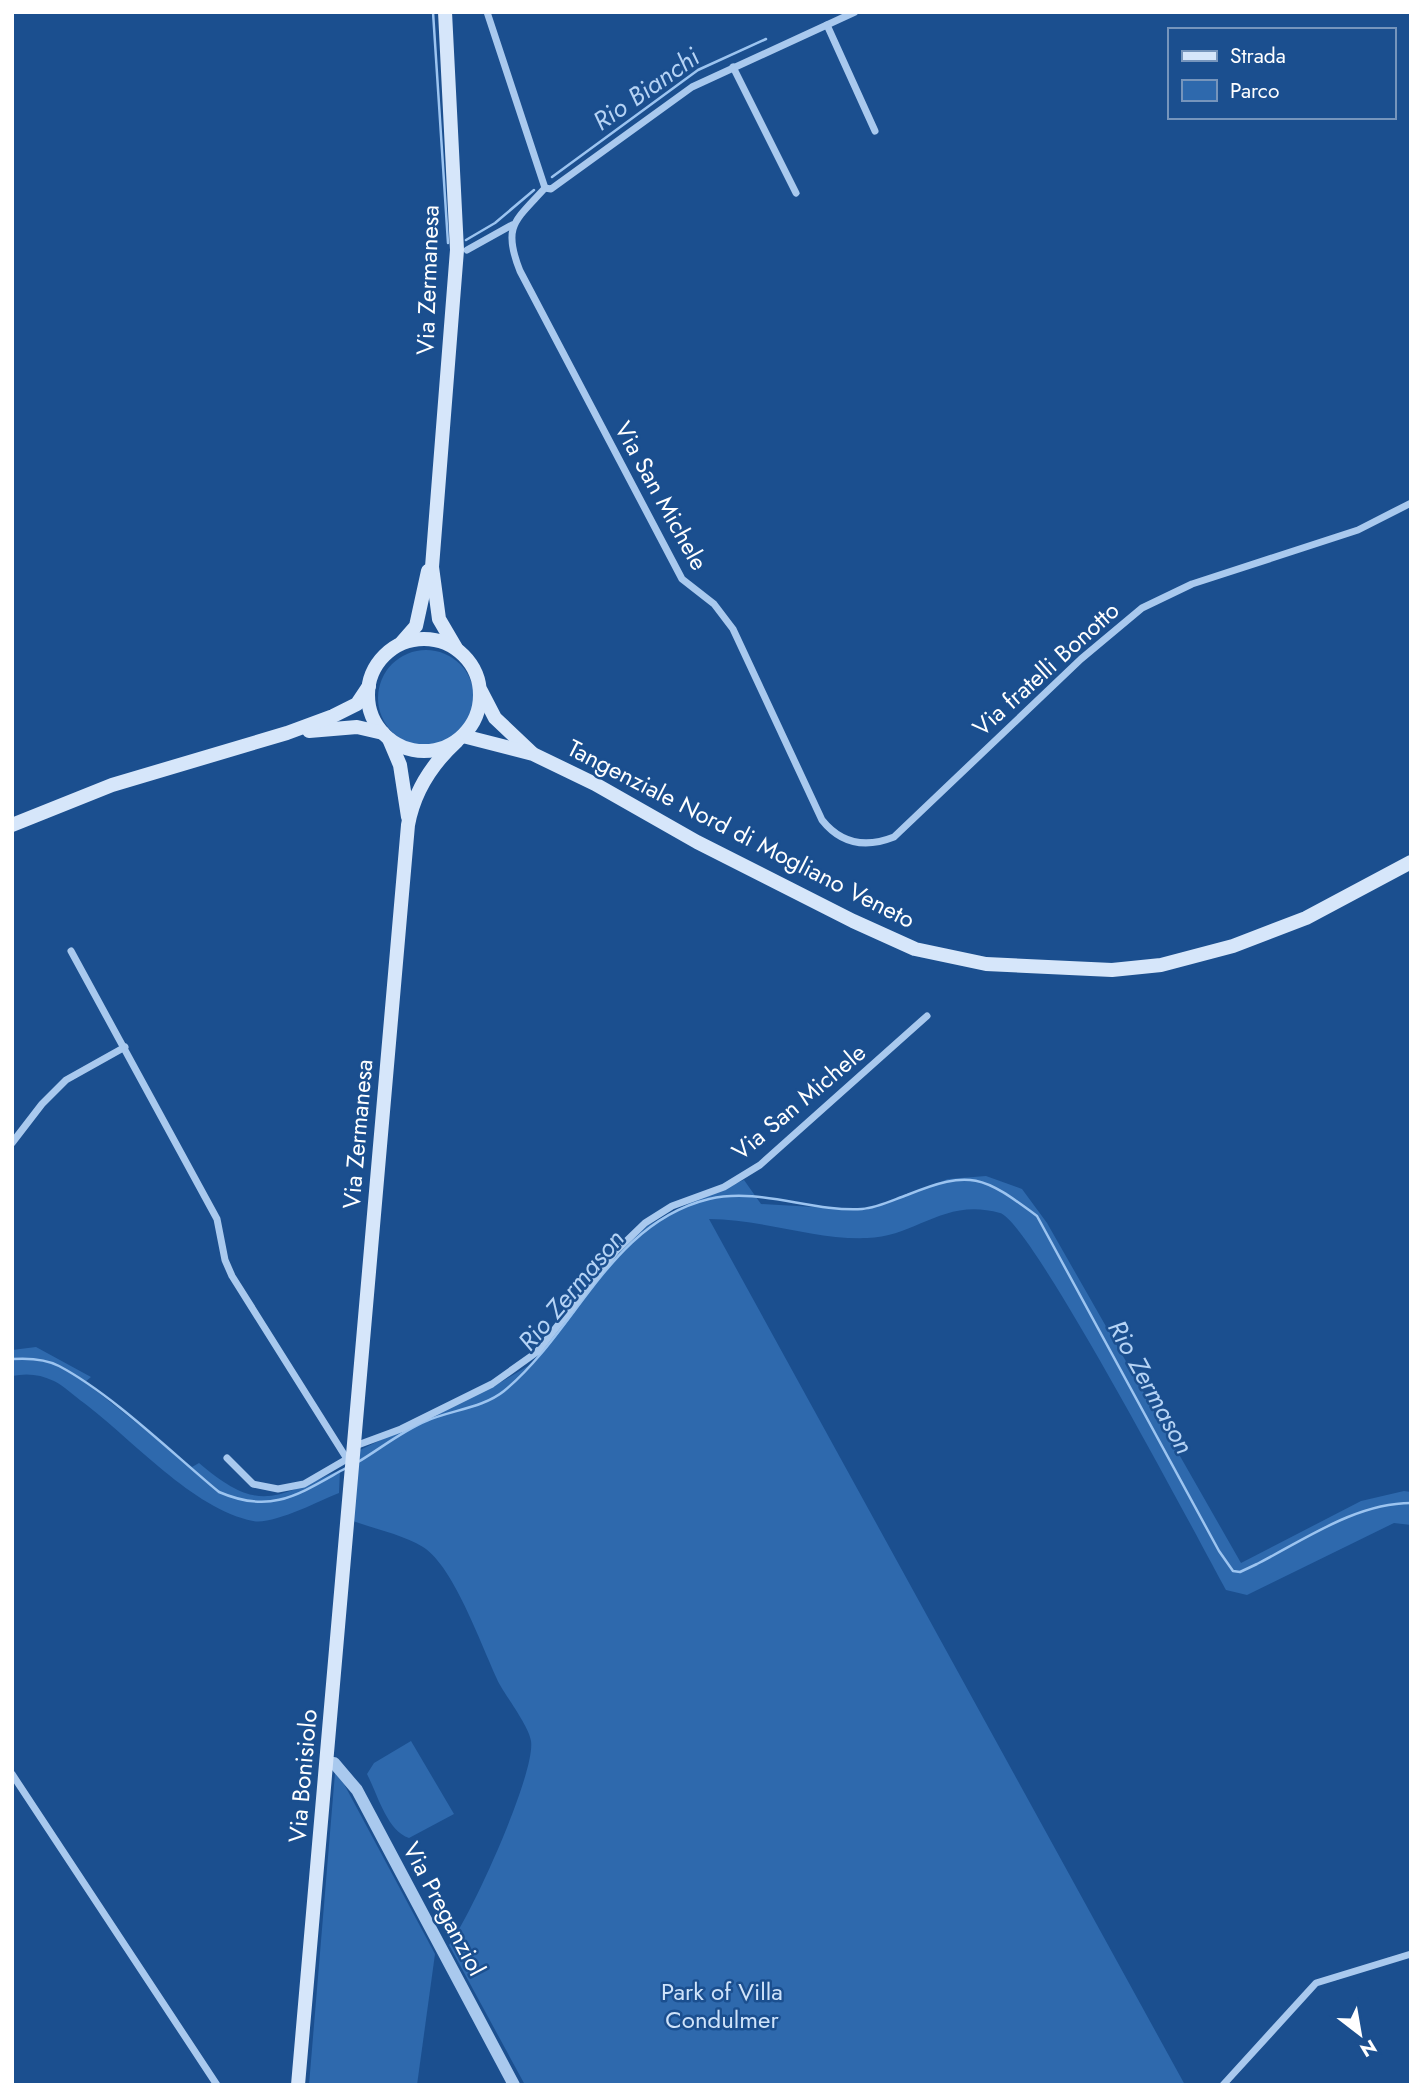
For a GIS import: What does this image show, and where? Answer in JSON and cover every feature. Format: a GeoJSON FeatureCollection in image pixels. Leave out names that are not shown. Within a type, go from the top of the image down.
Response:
{"type":"FeatureCollection","features":[{"type":"Feature","properties":{"kind":"main road","name":"Via Zermanesa"},"geometry":{"type":"LineString","coordinates":[[350,1466],[355,1446],[408,825],[400,765],[385,735],[373,719],[369,686],[374,671],[416,626],[432,549],[457,250],[445,12]]}},
{"type":"Feature","properties":{"kind":"main road","name":"Via Zermanesa"},"geometry":{"type":"LineString","coordinates":[[408,825],[428,775],[440,756],[460,738],[477,715],[480,689],[472,666],[444,632],[436,610],[432,549]]}},
{"type":"Feature","properties":{"kind":"main road"},"geometry":{"type":"LineString","coordinates":[[395,647],[425,639],[456,648]]}},
{"type":"Feature","properties":{"kind":"main road"},"geometry":{"type":"LineString","coordinates":[[12,825],[112,785],[287,733],[352,707],[362,698],[369,686]]}},
{"type":"Feature","properties":{"kind":"main road","name":"Tangenziale Nord di Mogliano Veneto"},"geometry":{"type":"LineString","coordinates":[[480,689],[495,718],[533,754]]}},
{"type":"Feature","properties":{"kind":"main road"},"geometry":{"type":"LineString","coordinates":[[287,733],[357,727],[385,735],[404,747],[422,751],[440,749],[460,738]]}},
{"type":"Feature","properties":{"kind":"main road","name":"Tangenziale Nord di Mogliano Veneto"},"geometry":{"type":"LineString","coordinates":[[460,738],[533,754],[853,921],[915,949],[986,964],[1112,970],[1161,965],[1233,946],[1306,918],[1411,862]]}},
{"type":"Feature","properties":{"kind":"main road","name":"Via Bonisiolo"},"geometry":{"type":"LineString","coordinates":[[298,2085],[350,1466]]}},
{"type":"Feature","properties":{"kind":"street"},"geometry":{"type":"LineString","coordinates":[[487,12],[545,188]]}},
{"type":"Feature","properties":{"kind":"street"},"geometry":{"type":"LineString","coordinates":[[545,188],[551,189],[692,87],[855,12]]}},
{"type":"Feature","properties":{"kind":"street"},"geometry":{"type":"LineString","coordinates":[[827,25],[875,131]]}},
{"type":"Feature","properties":{"kind":"street"},"geometry":{"type":"LineString","coordinates":[[733,67],[796,193]]}},
{"type":"Feature","properties":{"kind":"street"},"geometry":{"type":"LineString","coordinates":[[467,250],[512,225],[545,188]]}},
{"type":"Feature","properties":{"kind":"street","name":"Via San Michele"},"geometry":{"type":"LineString","coordinates":[[512,225],[510,248],[520,271],[682,579],[727,618],[822,820],[845,840]]}},
{"type":"Feature","properties":{"kind":"street","name":"Via fratelli Bonotto"},"geometry":{"type":"LineString","coordinates":[[845,840],[870,844],[894,837],[1081,659],[1142,608],[1192,583],[1358,530],[1411,503]]}},
{"type":"Feature","properties":{"kind":"street"},"geometry":{"type":"LineString","coordinates":[[71,951],[218,1219],[225,1260],[232,1276],[350,1466],[304,1484],[278,1489],[253,1484],[227,1458]]}},
{"type":"Feature","properties":{"kind":"street","name":"Via San Michele"},"geometry":{"type":"LineString","coordinates":[[355,1446],[401,1429],[459,1401],[522,1364],[537,1352],[616,1251],[645,1223],[673,1206],[724,1187],[760,1165],[927,1016]]}},
{"type":"Feature","properties":{"kind":"street"},"geometry":{"type":"LineString","coordinates":[[12,1143],[41,1104],[66,1080],[125,1047]]}},
{"type":"Feature","properties":{"kind":"street","name":"Via Preganziol"},"geometry":{"type":"LineString","coordinates":[[327,1763],[334,1763],[357,1790],[514,2085]]}},
{"type":"Feature","properties":{"kind":"street"},"geometry":{"type":"LineString","coordinates":[[12,1774],[217,2085]]}},
{"type":"Feature","properties":{"kind":"street"},"geometry":{"type":"LineString","coordinates":[[1223,2085],[1316,1983],[1411,1954]]}},
{"type":"Feature","properties":{"kind":"green space"},"geometry":{"type":"Polygon","coordinates":[[[426,650],[444,654],[460,664],[470,680],[474,698],[470,716],[460,732],[444,742],[426,746],[408,742],[392,732],[382,716],[378,698],[382,680],[392,664],[408,654],[426,650]]]}},
{"type":"Feature","properties":{"kind":"green space","name":"Park of Villa Condulmer"},"geometry":{"type":"Polygon","coordinates":[[[986,1176],[1022,1189],[1047,1223],[1241,1563],[1361,1501],[1404,1491],[1411,1492],[1411,1525],[1394,1523],[1247,1595],[1226,1590],[1078,1323],[1018,1229],[1000,1213],[980,1209],[962,1210],[901,1231],[867,1238],[828,1236],[749,1222],[709,1219],[1185,2085],[525,2085],[449,1945],[500,1845],[523,1783],[530,1758],[531,1741],[500,1685],[457,1590],[435,1557],[407,1539],[353,1521],[358,1451],[503,1381],[528,1366],[547,1346],[623,1248],[647,1226],[699,1198],[744,1180],[761,1204],[866,1210],[948,1179],[986,1176]]]}},
{"type":"Feature","properties":{"kind":"green space"},"geometry":{"type":"Polygon","coordinates":[[[36,1347],[91,1377],[85,1382],[192,1467],[199,1463],[237,1490],[253,1495],[282,1494],[340,1470],[339,1493],[296,1511],[262,1521],[230,1514],[186,1488],[58,1383],[28,1374],[12,1376],[12,1350],[36,1347]]]}},
{"type":"Feature","properties":{"kind":"green space"},"geometry":{"type":"Polygon","coordinates":[[[411,1741],[454,1814],[409,1838],[401,1834],[389,1820],[367,1774],[374,1763],[411,1741]]]}},
{"type":"Feature","properties":{"kind":"green space"},"geometry":{"type":"Polygon","coordinates":[[[335,1773],[344,1784],[435,1954],[417,2085],[309,2085],[335,1773]]]}},
{"type":"Feature","properties":{"kind":"waterway","name":"Rio Bianchi"},"geometry":{"type":"LineString","coordinates":[[433,12],[448,243]]}},
{"type":"Feature","properties":{"kind":"waterway","name":"Rio Bianchi"},"geometry":{"type":"LineString","coordinates":[[552,177],[698,70],[766,39]]}},
{"type":"Feature","properties":{"kind":"waterway","name":"Rio Bianchi"},"geometry":{"type":"LineString","coordinates":[[466,240],[495,223],[534,190]]}},
{"type":"Feature","properties":{"kind":"waterway","name":"Rio Zermason"},"geometry":{"type":"LineString","coordinates":[[358,1462],[417,1425],[477,1405],[504,1391],[530,1367],[620,1254],[645,1231],[675,1212],[709,1199],[728,1196],[862,1209],[929,1187],[962,1180],[989,1185],[1037,1216],[1219,1551],[1233,1571],[1240,1572],[1350,1516],[1370,1509],[1411,1503]]}},
{"type":"Feature","properties":{"kind":"waterway","name":"Rio Zermason"},"geometry":{"type":"LineString","coordinates":[[12,1359],[48,1362],[79,1378],[121,1408],[219,1492],[238,1499],[255,1502],[285,1498],[346,1468]]}}]}
